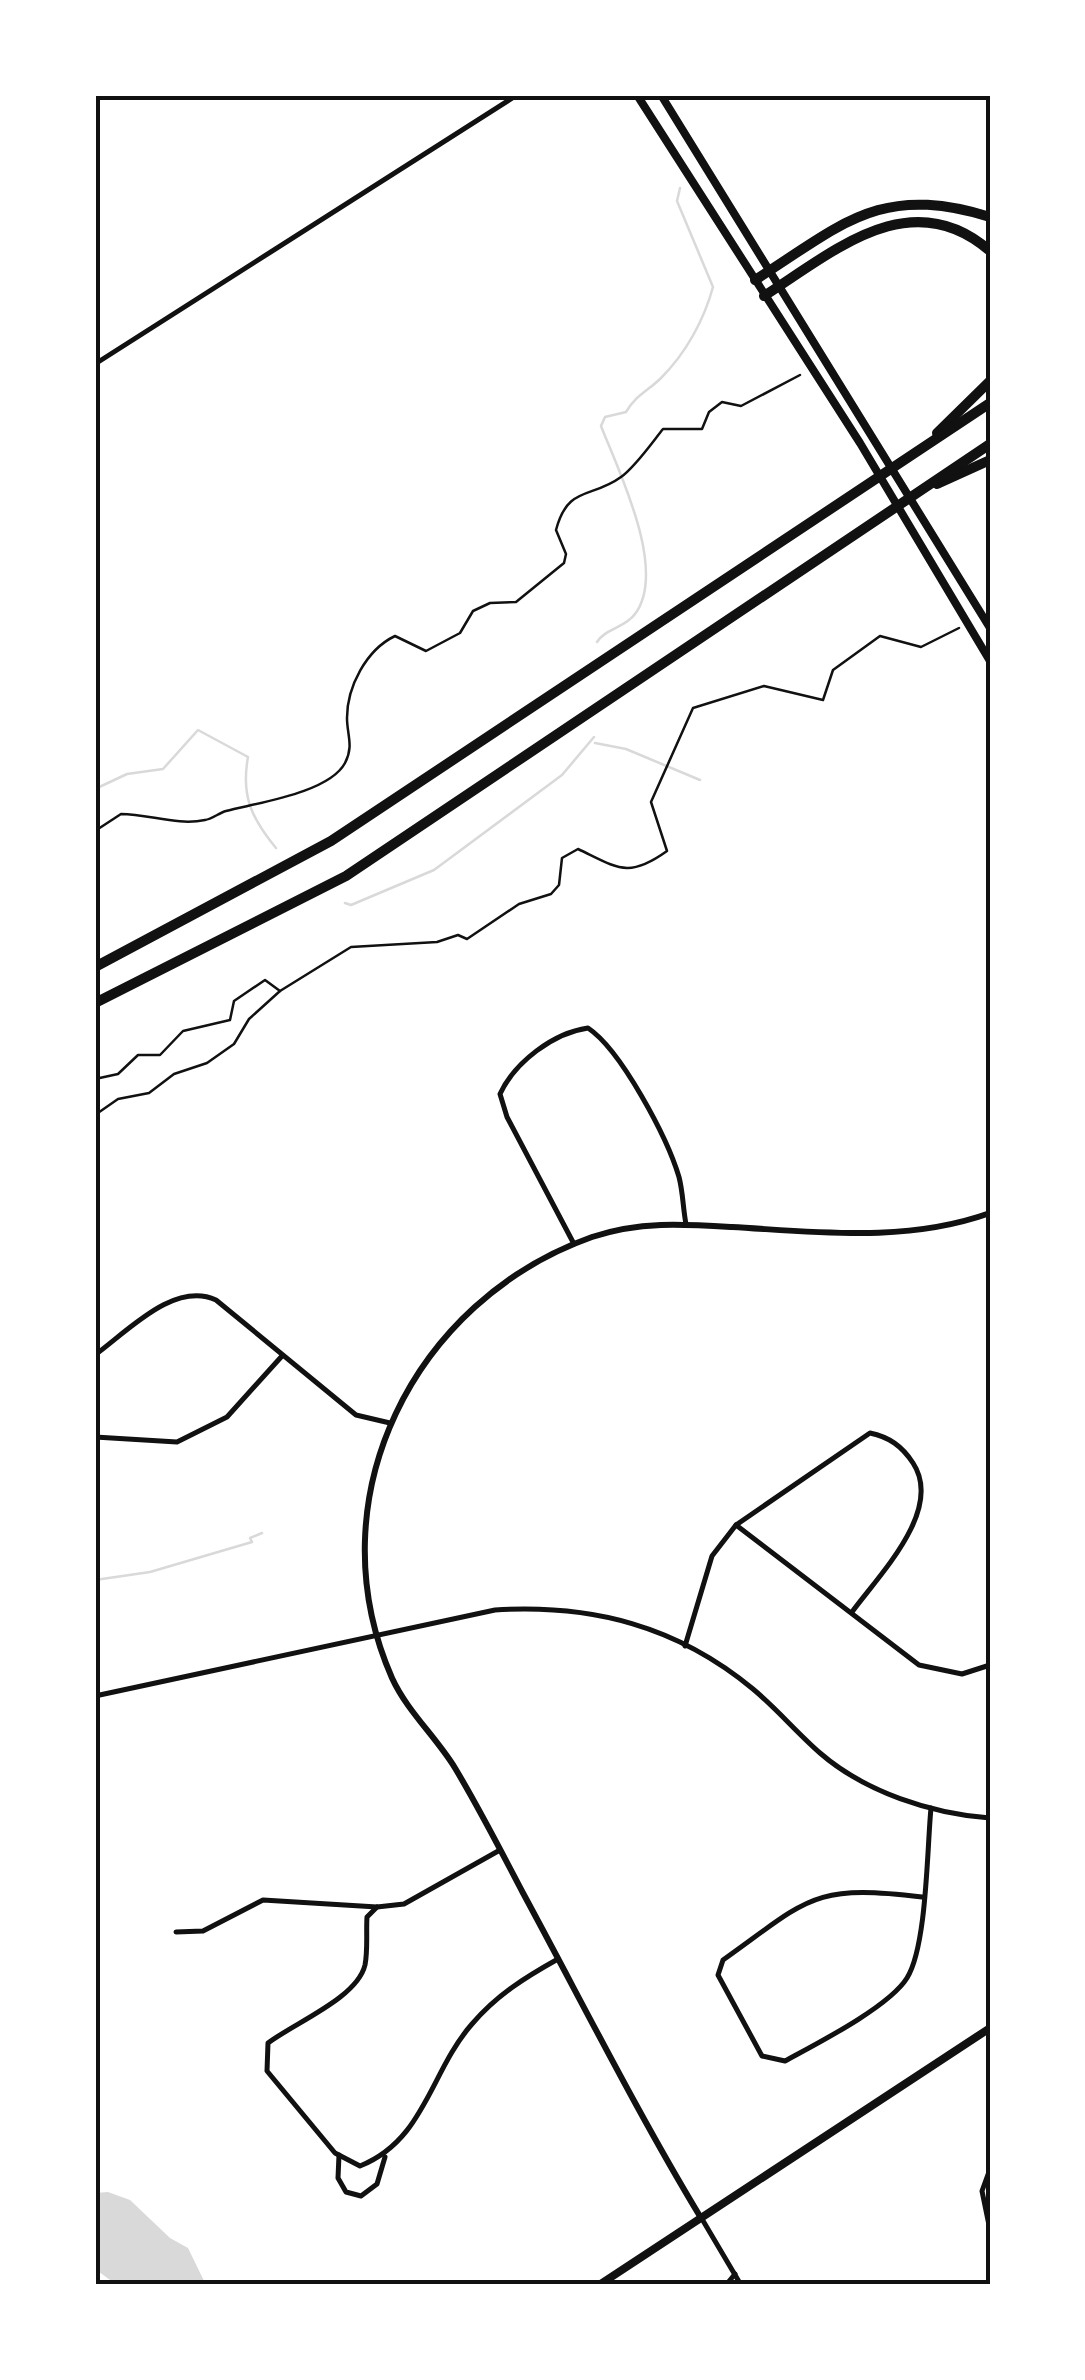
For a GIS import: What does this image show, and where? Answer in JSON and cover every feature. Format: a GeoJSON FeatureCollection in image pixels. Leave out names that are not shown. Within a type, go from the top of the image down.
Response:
{"type":"FeatureCollection","features":[{"type":"Feature","properties":{"kind":"highway"},"geometry":{"type":"LineString","coordinates":[[755,280],[847,222],[884,206],[931,202],[990,217]]}},
{"type":"Feature","properties":{"kind":"highway"},"geometry":{"type":"LineString","coordinates":[[764,296],[863,234],[896,222],[941,226],[990,251]]}},
{"type":"Feature","properties":{"kind":"highway"},"geometry":{"type":"LineString","coordinates":[[906,460],[990,381]]}},
{"type":"Feature","properties":{"kind":"highway"},"geometry":{"type":"LineString","coordinates":[[95,967],[331,842],[990,403]]}},
{"type":"Feature","properties":{"kind":"highway"},"geometry":{"type":"LineString","coordinates":[[95,1003],[346,876],[990,444]]}},
{"type":"Feature","properties":{"kind":"highway"},"geometry":{"type":"LineString","coordinates":[[926,487],[990,460]]}},
{"type":"Feature","properties":{"kind":"main road"},"geometry":{"type":"LineString","coordinates":[[637,95],[860,443],[990,661]]}},
{"type":"Feature","properties":{"kind":"main road"},"geometry":{"type":"LineString","coordinates":[[662,95],[990,628]]}},
{"type":"Feature","properties":{"kind":"main road"},"geometry":{"type":"LineString","coordinates":[[599,2285],[990,2028]]}},
{"type":"Feature","properties":{"kind":"street"},"geometry":{"type":"LineString","coordinates":[[95,364],[516,95]]}},
{"type":"Feature","properties":{"kind":"street"},"geometry":{"type":"LineString","coordinates":[[574,1244],[507,1116],[500,1094],[514,1069],[569,1031],[588,1028],[606,1040],[669,1153],[680,1179],[686,1224]]}},
{"type":"Feature","properties":{"kind":"street"},"geometry":{"type":"LineString","coordinates":[[741,2285],[656,2144],[457,1770],[392,1678],[378,1636],[368,1585],[366,1517],[390,1424],[413,1380],[461,1316],[517,1270],[574,1244],[659,1222],[864,1235],[920,1230],[990,1213]]}},
{"type":"Feature","properties":{"kind":"street"},"geometry":{"type":"LineString","coordinates":[[95,1355],[176,1297],[198,1292],[216,1300],[356,1415],[390,1424]]}},
{"type":"Feature","properties":{"kind":"street"},"geometry":{"type":"LineString","coordinates":[[95,1437],[177,1442],[227,1417],[282,1356]]}},
{"type":"Feature","properties":{"kind":"street"},"geometry":{"type":"LineString","coordinates":[[685,1646],[712,1556],[736,1525],[870,1433],[887,1436],[908,1454],[922,1476],[922,1500],[896,1550],[852,1612]]}},
{"type":"Feature","properties":{"kind":"street"},"geometry":{"type":"LineString","coordinates":[[736,1525],[919,1665],[962,1674],[990,1665]]}},
{"type":"Feature","properties":{"kind":"street"},"geometry":{"type":"LineString","coordinates":[[95,1696],[496,1610],[555,1606],[616,1618],[685,1646],[752,1688],[823,1756],[880,1790],[954,1816],[990,1818]]}},
{"type":"Feature","properties":{"kind":"street"},"geometry":{"type":"LineString","coordinates":[[922,1897],[858,1889],[810,1898],[724,1960],[718,1975],[762,2056],[785,2061],[876,2004],[906,1980],[918,1954],[930,1808]]}},
{"type":"Feature","properties":{"kind":"street"},"geometry":{"type":"LineString","coordinates":[[176,1932],[203,1931],[263,1900],[377,1907],[404,1904],[500,1850]]}},
{"type":"Feature","properties":{"kind":"street"},"geometry":{"type":"LineString","coordinates":[[377,1907],[368,1917],[364,1966],[352,1991],[299,2020],[268,2043],[268,2071],[339,2155],[360,2166],[386,2154],[412,2128],[469,2027],[510,1986],[558,1960]]}},
{"type":"Feature","properties":{"kind":"street"},"geometry":{"type":"LineString","coordinates":[[339,2155],[338,2178],[346,2192],[361,2196],[377,2184],[386,2154]]}},
{"type":"Feature","properties":{"kind":"street"},"geometry":{"type":"LineString","coordinates":[[990,2168],[982,2191],[990,2230]]}},
{"type":"Feature","properties":{"kind":"street"},"geometry":{"type":"LineString","coordinates":[[726,2285],[735,2274]]}},
{"type":"Feature","properties":{"kind":"path"},"geometry":{"type":"LineString","coordinates":[[95,831],[122,814],[162,821],[206,820],[219,813],[290,797],[329,776],[344,766],[352,742],[347,712],[354,678],[384,641],[395,636],[426,652],[460,633],[473,611],[490,603],[516,602],[564,563],[566,554],[556,530],[560,512],[576,496],[621,477],[663,429],[702,429],[709,412],[722,402],[741,406],[800,376]]}},
{"type":"Feature","properties":{"kind":"path"},"geometry":{"type":"LineString","coordinates":[[95,1114],[113,1101],[148,1092],[174,1074],[207,1063],[234,1044],[249,1019],[280,991],[351,947],[437,942],[458,935],[467,940],[519,904],[550,894],[558,885],[562,858],[578,849],[617,868],[634,871],[646,866],[666,850],[651,802],[693,708],[764,686],[823,700],[833,670],[880,636],[921,648],[960,628]]}},
{"type":"Feature","properties":{"kind":"path"},"geometry":{"type":"LineString","coordinates":[[95,1079],[118,1074],[138,1055],[160,1055],[183,1030],[230,1020],[234,1001],[265,980],[280,991]]}},
{"type":"Feature","properties":{"kind":"shaded area"},"geometry":{"type":"Polygon","coordinates":[[[108,2192],[130,2200],[170,2238],[188,2248],[206,2285],[117,2285],[95,2269],[95,2193],[108,2192]]]}},
{"type":"Feature","properties":{"kind":"waterway"},"geometry":{"type":"LineString","coordinates":[[597,642],[635,614],[644,595],[646,572],[637,520],[601,426],[605,417],[626,412],[670,368],[693,336],[713,287],[677,201],[680,188]]}},
{"type":"Feature","properties":{"kind":"waterway"},"geometry":{"type":"LineString","coordinates":[[95,789],[127,774],[163,769],[198,730],[248,757],[246,783],[250,805],[276,848]]}},
{"type":"Feature","properties":{"kind":"waterway"},"geometry":{"type":"LineString","coordinates":[[345,903],[351,905],[434,870],[562,775],[594,737]]}},
{"type":"Feature","properties":{"kind":"waterway"},"geometry":{"type":"LineString","coordinates":[[595,743],[626,749],[700,780]]}},
{"type":"Feature","properties":{"kind":"waterway"},"geometry":{"type":"LineString","coordinates":[[95,1580],[150,1572],[252,1542],[250,1538],[262,1533]]}}]}
